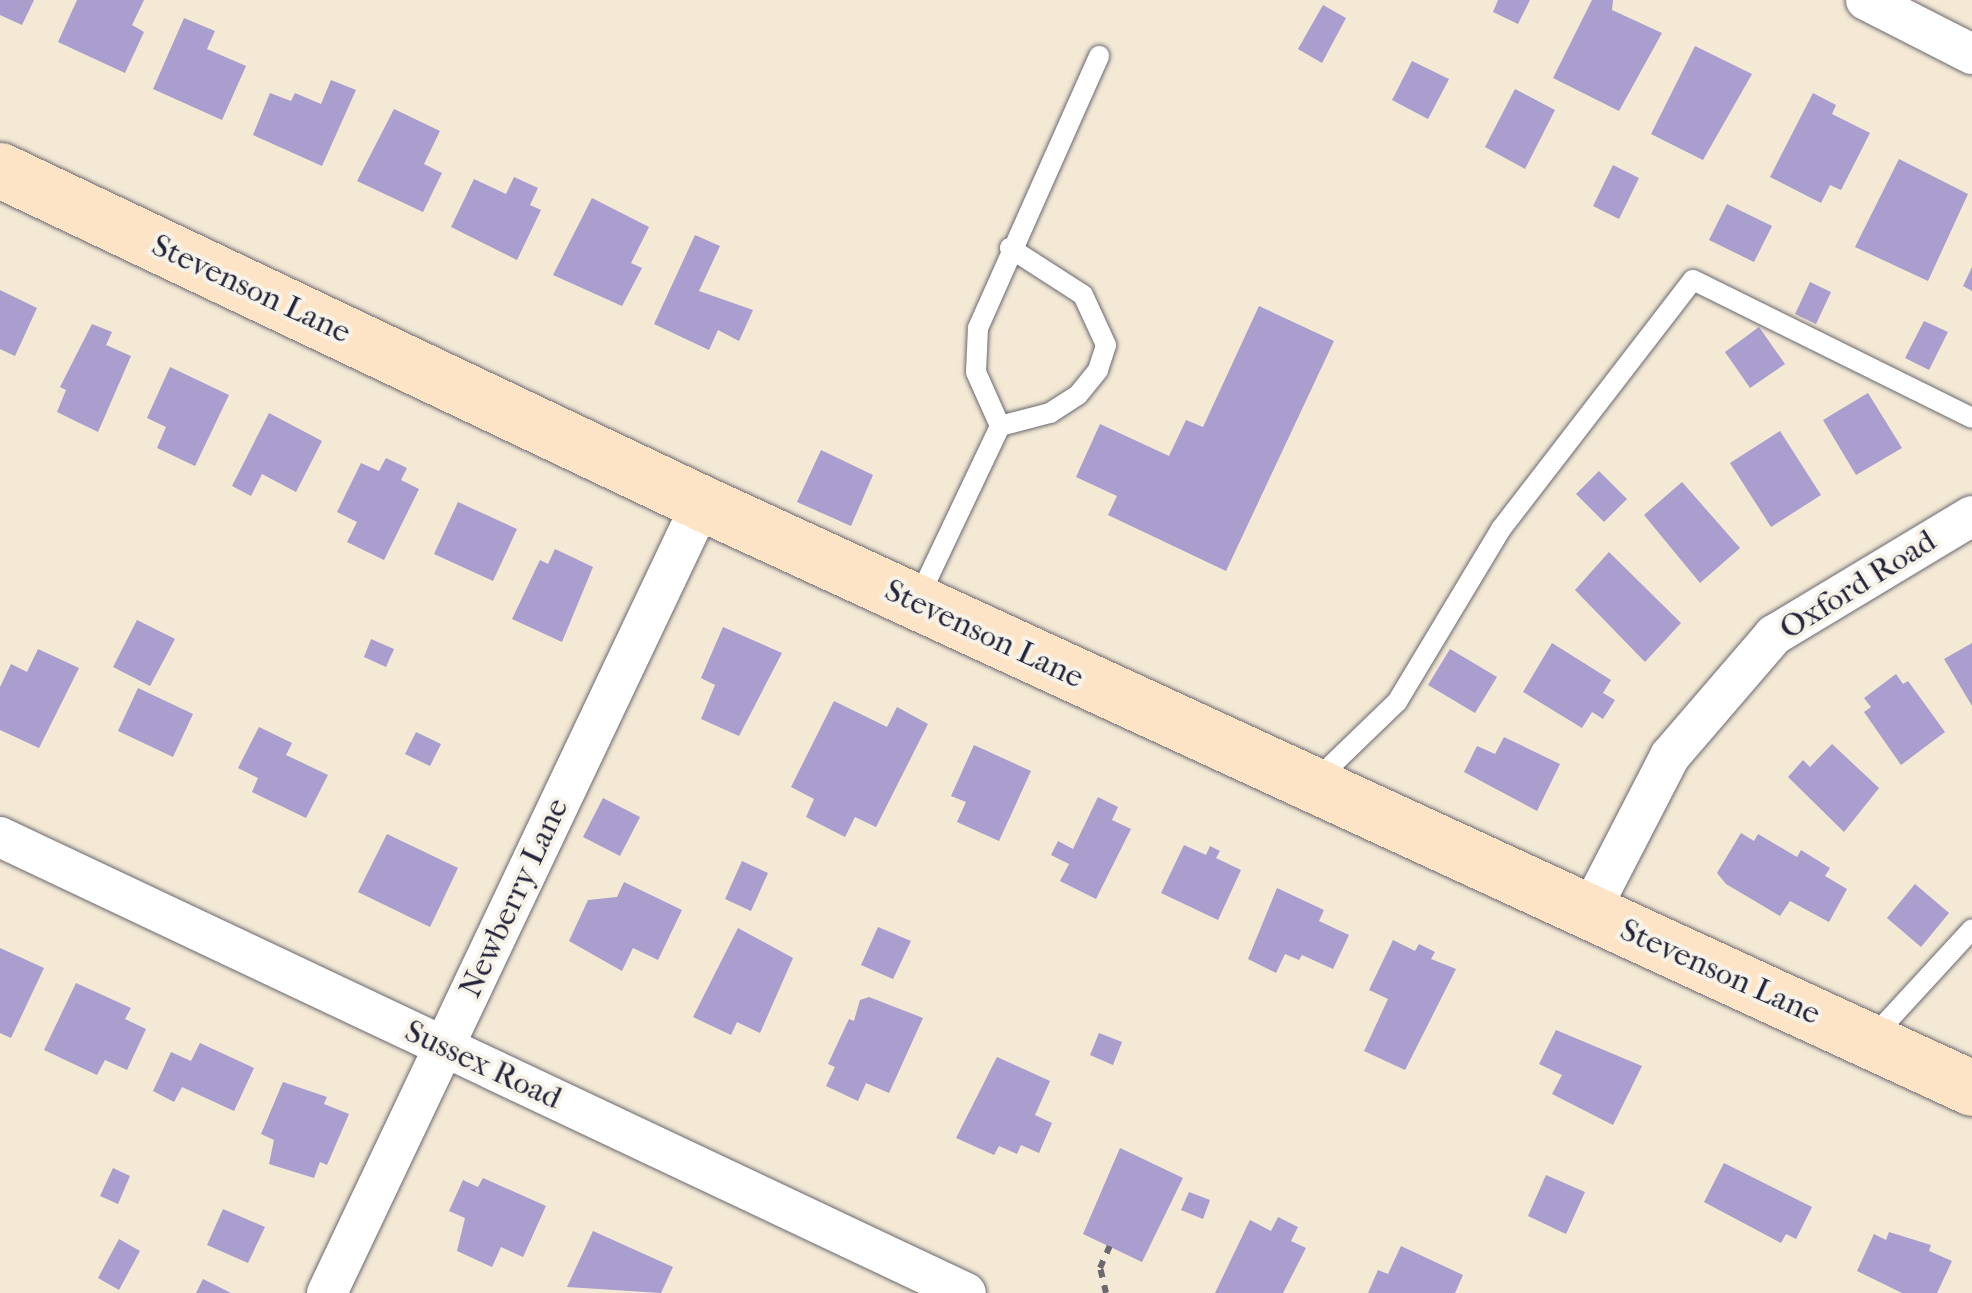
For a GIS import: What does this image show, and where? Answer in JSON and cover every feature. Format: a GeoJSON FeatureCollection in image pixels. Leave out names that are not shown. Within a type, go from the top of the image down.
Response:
{"type":"FeatureCollection","features":[{"type":"Feature","properties":{"kind":"street"},"geometry":{"type":"LineString","coordinates":[[1866,0],[1972,54]]}},
{"type":"Feature","properties":{"kind":"street","name":"Stevenson Lane"},"geometry":{"type":"LineString","coordinates":[[0,170],[916,603],[1972,1088]]}},
{"type":"Feature","properties":{"kind":"street","name":"Newberry Lane"},"geometry":{"type":"LineString","coordinates":[[327,1293],[702,503]]}},
{"type":"Feature","properties":{"kind":"street","name":"Oxford Road"},"geometry":{"type":"LineString","coordinates":[[1589,913],[1670,756],[1774,634],[1972,516]]}},
{"type":"Feature","properties":{"kind":"street","name":"Sussex Road"},"geometry":{"type":"LineString","coordinates":[[0,837],[966,1293]]}},
{"type":"Feature","properties":{"kind":"lane"},"geometry":{"type":"LineString","coordinates":[[916,603],[1000,426],[976,372],[978,328],[1010,248],[1099,56]]}},
{"type":"Feature","properties":{"kind":"lane"},"geometry":{"type":"LineString","coordinates":[[1000,426],[1050,413],[1078,395],[1098,370],[1106,344],[1083,295],[1010,248]]}},
{"type":"Feature","properties":{"kind":"lane"},"geometry":{"type":"LineString","coordinates":[[1311,785],[1397,702],[1502,529],[1693,280],[1972,418]]}},
{"type":"Feature","properties":{"kind":"lane"},"geometry":{"type":"LineString","coordinates":[[1869,1040],[1972,929]]}},
{"type":"Feature","properties":{"kind":"path"},"geometry":{"type":"LineString","coordinates":[[1106,1293],[1100,1268],[1110,1246]]}},
{"type":"Feature","properties":{"kind":"building"},"geometry":{"type":"Polygon","coordinates":[[[0,0],[34,0],[22,25],[0,15],[0,0]]]}},
{"type":"Feature","properties":{"kind":"building"},"geometry":{"type":"Polygon","coordinates":[[[77,0],[144,0],[132,25],[144,32],[125,73],[58,42],[77,0]]]}},
{"type":"Feature","properties":{"kind":"building"},"geometry":{"type":"Polygon","coordinates":[[[1498,0],[1530,0],[1518,24],[1493,12],[1498,0]]]}},
{"type":"Feature","properties":{"kind":"building"},"geometry":{"type":"Polygon","coordinates":[[[1592,0],[1613,0],[1612,10],[1662,33],[1619,111],[1553,78],[1592,0]]]}},
{"type":"Feature","properties":{"kind":"building"},"geometry":{"type":"Polygon","coordinates":[[[1323,5],[1346,18],[1322,63],[1298,49],[1323,5]]]}},
{"type":"Feature","properties":{"kind":"building"},"geometry":{"type":"Polygon","coordinates":[[[184,18],[215,31],[207,49],[246,66],[222,120],[153,89],[184,18]]]}},
{"type":"Feature","properties":{"kind":"building"},"geometry":{"type":"Polygon","coordinates":[[[1695,46],[1752,74],[1703,160],[1651,134],[1695,46]]]}},
{"type":"Feature","properties":{"kind":"building"},"geometry":{"type":"Polygon","coordinates":[[[1412,61],[1449,79],[1428,119],[1392,100],[1412,61]]]}},
{"type":"Feature","properties":{"kind":"building"},"geometry":{"type":"Polygon","coordinates":[[[331,80],[356,90],[322,166],[253,135],[270,93],[291,101],[295,93],[321,104],[331,80]]]}},
{"type":"Feature","properties":{"kind":"building"},"geometry":{"type":"Polygon","coordinates":[[[1515,89],[1555,110],[1525,169],[1485,147],[1515,89]]]}},
{"type":"Feature","properties":{"kind":"building"},"geometry":{"type":"Polygon","coordinates":[[[1813,93],[1836,105],[1832,114],[1870,133],[1841,190],[1830,185],[1821,203],[1770,177],[1813,93]]]}},
{"type":"Feature","properties":{"kind":"building"},"geometry":{"type":"Polygon","coordinates":[[[394,109],[440,131],[424,164],[442,173],[423,212],[357,181],[394,109]]]}},
{"type":"Feature","properties":{"kind":"building"},"geometry":{"type":"Polygon","coordinates":[[[1899,159],[1968,194],[1928,281],[1855,247],[1899,159]]]}},
{"type":"Feature","properties":{"kind":"building"},"geometry":{"type":"Polygon","coordinates":[[[1613,165],[1639,178],[1619,219],[1593,206],[1613,165]]]}},
{"type":"Feature","properties":{"kind":"building"},"geometry":{"type":"Polygon","coordinates":[[[514,177],[538,188],[530,205],[541,210],[517,260],[451,227],[474,179],[506,194],[514,177]]]}},
{"type":"Feature","properties":{"kind":"building"},"geometry":{"type":"Polygon","coordinates":[[[592,198],[649,227],[631,263],[642,268],[622,306],[553,275],[592,198]]]}},
{"type":"Feature","properties":{"kind":"building"},"geometry":{"type":"Polygon","coordinates":[[[1727,204],[1772,226],[1754,262],[1709,240],[1727,204]]]}},
{"type":"Feature","properties":{"kind":"building"},"geometry":{"type":"Polygon","coordinates":[[[695,235],[720,246],[699,291],[753,310],[739,341],[718,330],[709,350],[654,324],[695,235]]]}},
{"type":"Feature","properties":{"kind":"building"},"geometry":{"type":"Polygon","coordinates":[[[1972,267],[1972,291],[1963,286],[1972,267]]]}},
{"type":"Feature","properties":{"kind":"building"},"geometry":{"type":"Polygon","coordinates":[[[1810,282],[1831,292],[1816,324],[1795,314],[1810,282]]]}},
{"type":"Feature","properties":{"kind":"building"},"geometry":{"type":"Polygon","coordinates":[[[0,290],[37,308],[15,356],[0,349],[0,290]]]}},
{"type":"Feature","properties":{"kind":"building"},"geometry":{"type":"Polygon","coordinates":[[[1259,306],[1334,341],[1226,571],[1108,515],[1117,496],[1076,477],[1100,424],[1169,456],[1186,420],[1203,427],[1259,306]]]}},
{"type":"Feature","properties":{"kind":"building"},"geometry":{"type":"Polygon","coordinates":[[[1924,321],[1948,332],[1929,370],[1905,358],[1924,321]]]}},
{"type":"Feature","properties":{"kind":"building"},"geometry":{"type":"Polygon","coordinates":[[[92,324],[112,332],[106,345],[131,356],[98,432],[57,412],[66,390],[60,387],[92,324]]]}},
{"type":"Feature","properties":{"kind":"building"},"geometry":{"type":"Polygon","coordinates":[[[1759,327],[1785,364],[1750,388],[1725,352],[1759,327]]]}},
{"type":"Feature","properties":{"kind":"building"},"geometry":{"type":"Polygon","coordinates":[[[170,367],[229,395],[195,466],[157,448],[166,427],[147,418],[170,367]]]}},
{"type":"Feature","properties":{"kind":"building"},"geometry":{"type":"Polygon","coordinates":[[[1868,393],[1902,448],[1856,475],[1823,420],[1868,393]]]}},
{"type":"Feature","properties":{"kind":"building"},"geometry":{"type":"Polygon","coordinates":[[[269,413],[322,441],[296,492],[262,474],[251,496],[232,486],[269,413]]]}},
{"type":"Feature","properties":{"kind":"building"},"geometry":{"type":"Polygon","coordinates":[[[1780,431],[1821,495],[1771,527],[1730,463],[1780,431]]]}},
{"type":"Feature","properties":{"kind":"building"},"geometry":{"type":"Polygon","coordinates":[[[821,450],[873,475],[851,526],[797,502],[821,450]]]}},
{"type":"Feature","properties":{"kind":"building"},"geometry":{"type":"Polygon","coordinates":[[[386,458],[407,468],[401,480],[419,489],[384,560],[347,542],[357,522],[337,512],[361,463],[379,471],[386,458]]]}},
{"type":"Feature","properties":{"kind":"building"},"geometry":{"type":"Polygon","coordinates":[[[1599,471],[1627,499],[1604,522],[1576,494],[1599,471]]]}},
{"type":"Feature","properties":{"kind":"building"},"geometry":{"type":"Polygon","coordinates":[[[1682,482],[1740,548],[1700,583],[1644,515],[1682,482]]]}},
{"type":"Feature","properties":{"kind":"building"},"geometry":{"type":"Polygon","coordinates":[[[458,502],[517,529],[493,581],[434,554],[458,502]]]}},
{"type":"Feature","properties":{"kind":"building"},"geometry":{"type":"Polygon","coordinates":[[[555,549],[593,567],[562,642],[512,619],[540,560],[548,564],[555,549]]]}},
{"type":"Feature","properties":{"kind":"building"},"geometry":{"type":"Polygon","coordinates":[[[1609,552],[1681,623],[1645,662],[1575,590],[1609,552]]]}},
{"type":"Feature","properties":{"kind":"building"},"geometry":{"type":"Polygon","coordinates":[[[137,620],[175,639],[150,686],[113,667],[137,620]]]}},
{"type":"Feature","properties":{"kind":"building"},"geometry":{"type":"Polygon","coordinates":[[[723,627],[782,653],[739,736],[701,719],[715,685],[701,678],[723,627]]]}},
{"type":"Feature","properties":{"kind":"building"},"geometry":{"type":"Polygon","coordinates":[[[371,639],[394,649],[386,667],[364,657],[371,639]]]}},
{"type":"Feature","properties":{"kind":"building"},"geometry":{"type":"Polygon","coordinates":[[[1552,643],[1611,680],[1603,693],[1615,700],[1603,719],[1592,712],[1582,728],[1523,692],[1552,643]]]}},
{"type":"Feature","properties":{"kind":"building"},"geometry":{"type":"Polygon","coordinates":[[[1972,643],[1972,706],[1944,659],[1972,643]]]}},
{"type":"Feature","properties":{"kind":"building"},"geometry":{"type":"Polygon","coordinates":[[[38,649],[79,668],[39,748],[0,730],[0,687],[11,664],[27,672],[38,649]]]}},
{"type":"Feature","properties":{"kind":"building"},"geometry":{"type":"Polygon","coordinates":[[[1450,649],[1497,677],[1475,713],[1428,685],[1450,649]]]}},
{"type":"Feature","properties":{"kind":"building"},"geometry":{"type":"Polygon","coordinates":[[[1896,674],[1903,684],[1908,681],[1945,732],[1901,765],[1864,712],[1871,707],[1864,698],[1896,674]]]}},
{"type":"Feature","properties":{"kind":"building"},"geometry":{"type":"Polygon","coordinates":[[[138,688],[193,714],[173,757],[118,731],[138,688]]]}},
{"type":"Feature","properties":{"kind":"building"},"geometry":{"type":"Polygon","coordinates":[[[834,701],[887,727],[897,707],[928,724],[876,827],[855,817],[845,837],[806,817],[814,799],[791,787],[834,701]]]}},
{"type":"Feature","properties":{"kind":"building"},"geometry":{"type":"Polygon","coordinates":[[[259,727],[292,743],[286,755],[328,775],[306,818],[252,792],[258,778],[238,768],[259,727]]]}},
{"type":"Feature","properties":{"kind":"building"},"geometry":{"type":"Polygon","coordinates":[[[416,732],[441,744],[430,766],[405,754],[416,732]]]}},
{"type":"Feature","properties":{"kind":"building"},"geometry":{"type":"Polygon","coordinates":[[[1504,737],[1560,764],[1537,811],[1464,772],[1477,746],[1495,754],[1504,737]]]}},
{"type":"Feature","properties":{"kind":"building"},"geometry":{"type":"Polygon","coordinates":[[[1832,744],[1879,788],[1844,832],[1788,777],[1803,760],[1810,767],[1832,744]]]}},
{"type":"Feature","properties":{"kind":"building"},"geometry":{"type":"Polygon","coordinates":[[[974,745],[1031,771],[999,841],[957,822],[966,802],[951,796],[974,745]]]}},
{"type":"Feature","properties":{"kind":"building"},"geometry":{"type":"Polygon","coordinates":[[[1098,797],[1118,807],[1112,820],[1131,829],[1096,899],[1060,881],[1069,864],[1051,855],[1058,841],[1073,849],[1098,797]]]}},
{"type":"Feature","properties":{"kind":"building"},"geometry":{"type":"Polygon","coordinates":[[[603,798],[640,817],[620,856],[583,837],[603,798]]]}},
{"type":"Feature","properties":{"kind":"building"},"geometry":{"type":"Polygon","coordinates":[[[1741,833],[1754,841],[1758,834],[1797,857],[1801,850],[1830,868],[1825,876],[1847,889],[1829,922],[1790,901],[1780,916],[1726,884],[1717,873],[1741,833]]]}},
{"type":"Feature","properties":{"kind":"building"},"geometry":{"type":"Polygon","coordinates":[[[387,834],[458,868],[430,927],[358,892],[387,834]]]}},
{"type":"Feature","properties":{"kind":"building"},"geometry":{"type":"Polygon","coordinates":[[[1184,845],[1206,855],[1210,846],[1220,851],[1216,858],[1241,870],[1218,920],[1161,893],[1184,845]]]}},
{"type":"Feature","properties":{"kind":"building"},"geometry":{"type":"Polygon","coordinates":[[[742,861],[768,873],[751,911],[725,899],[742,861]]]}},
{"type":"Feature","properties":{"kind":"building"},"geometry":{"type":"Polygon","coordinates":[[[624,882],[682,910],[658,960],[633,948],[622,971],[569,941],[588,900],[617,897],[624,882]]]}},
{"type":"Feature","properties":{"kind":"building"},"geometry":{"type":"Polygon","coordinates":[[[1915,884],[1949,913],[1921,947],[1887,918],[1915,884]]]}},
{"type":"Feature","properties":{"kind":"building"},"geometry":{"type":"Polygon","coordinates":[[[1277,888],[1324,910],[1319,921],[1349,935],[1333,969],[1302,955],[1299,960],[1285,954],[1276,973],[1248,959],[1277,888]]]}},
{"type":"Feature","properties":{"kind":"building"},"geometry":{"type":"Polygon","coordinates":[[[878,927],[911,941],[893,979],[861,965],[878,927]]]}},
{"type":"Feature","properties":{"kind":"building"},"geometry":{"type":"Polygon","coordinates":[[[738,928],[793,958],[760,1033],[737,1022],[731,1035],[693,1017],[738,928]]]}},
{"type":"Feature","properties":{"kind":"building"},"geometry":{"type":"Polygon","coordinates":[[[1393,940],[1415,951],[1419,944],[1435,952],[1431,959],[1456,969],[1405,1070],[1364,1051],[1388,999],[1369,990],[1393,940]]]}},
{"type":"Feature","properties":{"kind":"building"},"geometry":{"type":"Polygon","coordinates":[[[0,948],[44,968],[11,1038],[0,1033],[0,948]]]}},
{"type":"Feature","properties":{"kind":"building"},"geometry":{"type":"Polygon","coordinates":[[[76,983],[131,1008],[125,1019],[146,1029],[127,1070],[105,1060],[97,1075],[44,1050],[76,983]]]}},
{"type":"Feature","properties":{"kind":"building"},"geometry":{"type":"Polygon","coordinates":[[[869,997],[923,1018],[889,1093],[866,1083],[858,1101],[826,1086],[835,1067],[828,1064],[849,1019],[854,1021],[860,1000],[869,997]]]}},
{"type":"Feature","properties":{"kind":"building"},"geometry":{"type":"Polygon","coordinates":[[[1556,1030],[1642,1066],[1613,1125],[1552,1094],[1562,1075],[1539,1064],[1556,1030]]]}},
{"type":"Feature","properties":{"kind":"building"},"geometry":{"type":"Polygon","coordinates":[[[1099,1033],[1122,1042],[1113,1065],[1090,1055],[1099,1033]]]}},
{"type":"Feature","properties":{"kind":"building"},"geometry":{"type":"Polygon","coordinates":[[[200,1043],[254,1068],[234,1111],[182,1087],[174,1102],[153,1091],[171,1052],[191,1061],[200,1043]]]}},
{"type":"Feature","properties":{"kind":"building"},"geometry":{"type":"Polygon","coordinates":[[[997,1057],[1050,1081],[1035,1115],[1052,1123],[1039,1153],[1021,1145],[1017,1154],[999,1146],[994,1155],[956,1138],[997,1057]]]}},
{"type":"Feature","properties":{"kind":"building"},"geometry":{"type":"Polygon","coordinates":[[[283,1082],[327,1097],[324,1104],[349,1114],[327,1165],[320,1162],[314,1178],[269,1164],[274,1140],[261,1134],[283,1082]]]}},
{"type":"Feature","properties":{"kind":"building"},"geometry":{"type":"Polygon","coordinates":[[[1120,1148],[1183,1178],[1142,1262],[1083,1234],[1120,1148]]]}},
{"type":"Feature","properties":{"kind":"building"},"geometry":{"type":"Polygon","coordinates":[[[1724,1163],[1812,1207],[1796,1239],[1786,1234],[1781,1243],[1704,1202],[1724,1163]]]}},
{"type":"Feature","properties":{"kind":"building"},"geometry":{"type":"Polygon","coordinates":[[[113,1168],[130,1176],[118,1204],[100,1196],[113,1168]]]}},
{"type":"Feature","properties":{"kind":"building"},"geometry":{"type":"Polygon","coordinates":[[[1546,1175],[1585,1192],[1566,1234],[1528,1216],[1546,1175]]]}},
{"type":"Feature","properties":{"kind":"building"},"geometry":{"type":"Polygon","coordinates":[[[483,1178],[546,1206],[523,1257],[501,1247],[492,1267],[457,1251],[465,1218],[449,1211],[463,1180],[478,1187],[483,1178]]]}},
{"type":"Feature","properties":{"kind":"building"},"geometry":{"type":"Polygon","coordinates":[[[1189,1192],[1210,1200],[1203,1219],[1181,1210],[1189,1192]]]}},
{"type":"Feature","properties":{"kind":"building"},"geometry":{"type":"Polygon","coordinates":[[[223,1209],[265,1227],[248,1263],[207,1245],[223,1209]]]}},
{"type":"Feature","properties":{"kind":"building"},"geometry":{"type":"Polygon","coordinates":[[[1278,1217],[1298,1227],[1291,1241],[1306,1248],[1283,1293],[1215,1293],[1250,1220],[1271,1231],[1278,1217]]]}},
{"type":"Feature","properties":{"kind":"building"},"geometry":{"type":"Polygon","coordinates":[[[593,1231],[673,1267],[661,1293],[567,1287],[593,1231]]]}},
{"type":"Feature","properties":{"kind":"building"},"geometry":{"type":"Polygon","coordinates":[[[1889,1232],[1931,1245],[1929,1251],[1952,1261],[1937,1293],[1902,1293],[1857,1271],[1874,1234],[1886,1240],[1889,1232]]]}},
{"type":"Feature","properties":{"kind":"building"},"geometry":{"type":"Polygon","coordinates":[[[119,1239],[140,1251],[119,1290],[98,1278],[119,1239]]]}},
{"type":"Feature","properties":{"kind":"building"},"geometry":{"type":"Polygon","coordinates":[[[1401,1246],[1463,1275],[1455,1293],[1368,1293],[1378,1270],[1388,1274],[1401,1246]]]}},
{"type":"Feature","properties":{"kind":"building"},"geometry":{"type":"Polygon","coordinates":[[[203,1279],[231,1293],[196,1293],[203,1279]]]}}]}
